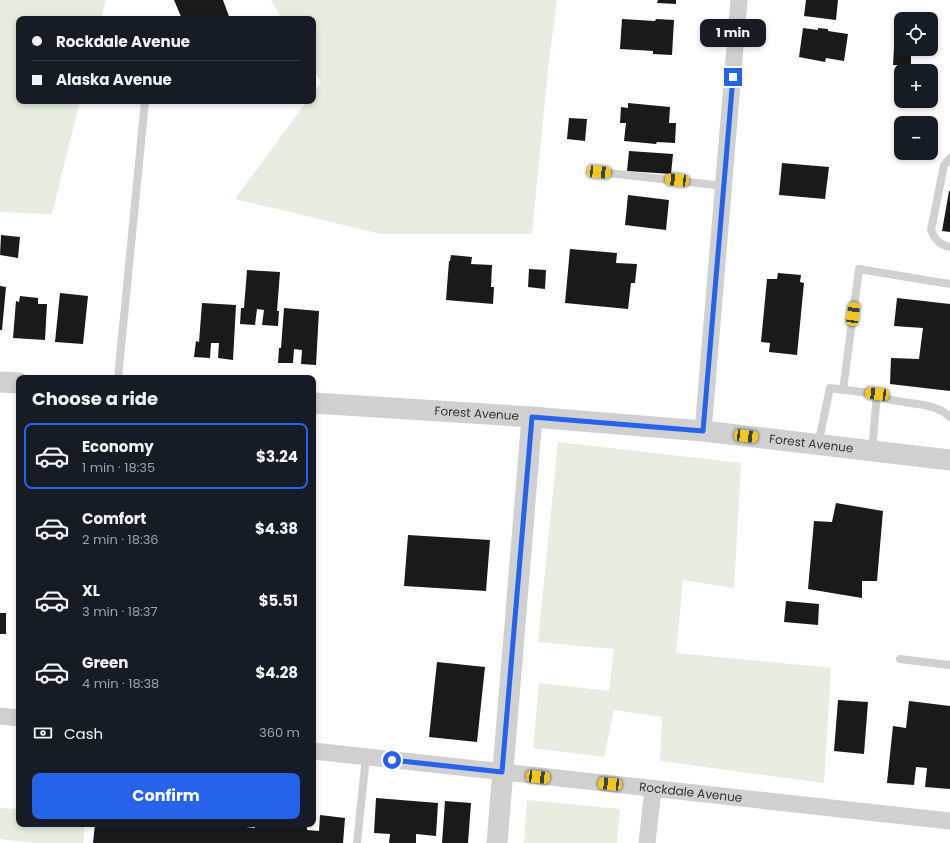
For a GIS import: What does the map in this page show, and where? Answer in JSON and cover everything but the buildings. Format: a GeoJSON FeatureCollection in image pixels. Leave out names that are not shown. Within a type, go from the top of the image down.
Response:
{"type":"FeatureCollection","features":[{"type":"Feature","properties":{"kind":"street"},"geometry":{"type":"LineString","coordinates":[[703,431],[739,0]]}},
{"type":"Feature","properties":{"kind":"street"},"geometry":{"type":"LineString","coordinates":[[0,382],[16,383]]}},
{"type":"Feature","properties":{"kind":"street","name":"Forest Avenue"},"geometry":{"type":"LineString","coordinates":[[316,402],[532,417],[703,431],[950,460]]}},
{"type":"Feature","properties":{"kind":"street"},"geometry":{"type":"LineString","coordinates":[[497,843],[532,417]]}},
{"type":"Feature","properties":{"kind":"street"},"geometry":{"type":"LineString","coordinates":[[0,716],[16,718]]}},
{"type":"Feature","properties":{"kind":"street","name":"Rockdale Avenue"},"geometry":{"type":"LineString","coordinates":[[316,751],[950,821]]}},
{"type":"Feature","properties":{"kind":"street"},"geometry":{"type":"LineString","coordinates":[[647,843],[653,789]]}},
{"type":"Feature","properties":{"kind":"lane"},"geometry":{"type":"LineString","coordinates":[[118,375],[145,104]]}},
{"type":"Feature","properties":{"kind":"lane"},"geometry":{"type":"LineString","coordinates":[[950,158],[944,165],[932,230],[935,239],[944,246],[950,247]]}},
{"type":"Feature","properties":{"kind":"lane"},"geometry":{"type":"LineString","coordinates":[[599,172],[724,186]]}},
{"type":"Feature","properties":{"kind":"lane"},"geometry":{"type":"LineString","coordinates":[[843,390],[859,269],[950,284]]}},
{"type":"Feature","properties":{"kind":"lane"},"geometry":{"type":"LineString","coordinates":[[818,445],[830,388],[877,394],[883,398],[916,403],[938,409],[950,417]]}},
{"type":"Feature","properties":{"kind":"lane"},"geometry":{"type":"LineString","coordinates":[[872,451],[877,394]]}},
{"type":"Feature","properties":{"kind":"lane"},"geometry":{"type":"LineString","coordinates":[[900,659],[950,665]]}},
{"type":"Feature","properties":{"kind":"lane"},"geometry":{"type":"LineString","coordinates":[[357,843],[366,757]]}},
{"type":"Feature","properties":{"kind":"shaded area"},"geometry":{"type":"Polygon","coordinates":[[[0,0],[106,0],[102,16],[16,16],[16,104],[79,104],[52,214],[0,212],[0,0]]]}},
{"type":"Feature","properties":{"kind":"shaded area"},"geometry":{"type":"Polygon","coordinates":[[[271,0],[557,0],[548,69],[532,234],[381,234],[235,199],[305,104],[316,104],[316,89],[321,82],[316,74],[316,16],[280,16],[271,0]]]}},
{"type":"Feature","properties":{"kind":"shaded area"},"geometry":{"type":"Polygon","coordinates":[[[558,442],[741,463],[734,588],[683,580],[676,653],[831,668],[824,783],[660,761],[662,717],[614,710],[604,757],[533,748],[539,683],[609,691],[614,649],[538,642],[558,442]]]}},
{"type":"Feature","properties":{"kind":"shaded area"},"geometry":{"type":"Polygon","coordinates":[[[527,800],[620,809],[617,843],[524,843],[527,800]]]}},
{"type":"Feature","properties":{"kind":"shaded area"},"geometry":{"type":"Polygon","coordinates":[[[0,808],[16,809],[16,827],[85,827],[83,843],[35,843],[0,839],[0,808]]]}},
{"type":"Feature","properties":{"kind":"route"},"geometry":{"type":"LineString","coordinates":[[392,760],[502,772],[532,417],[703,431],[733,77]]}}]}
